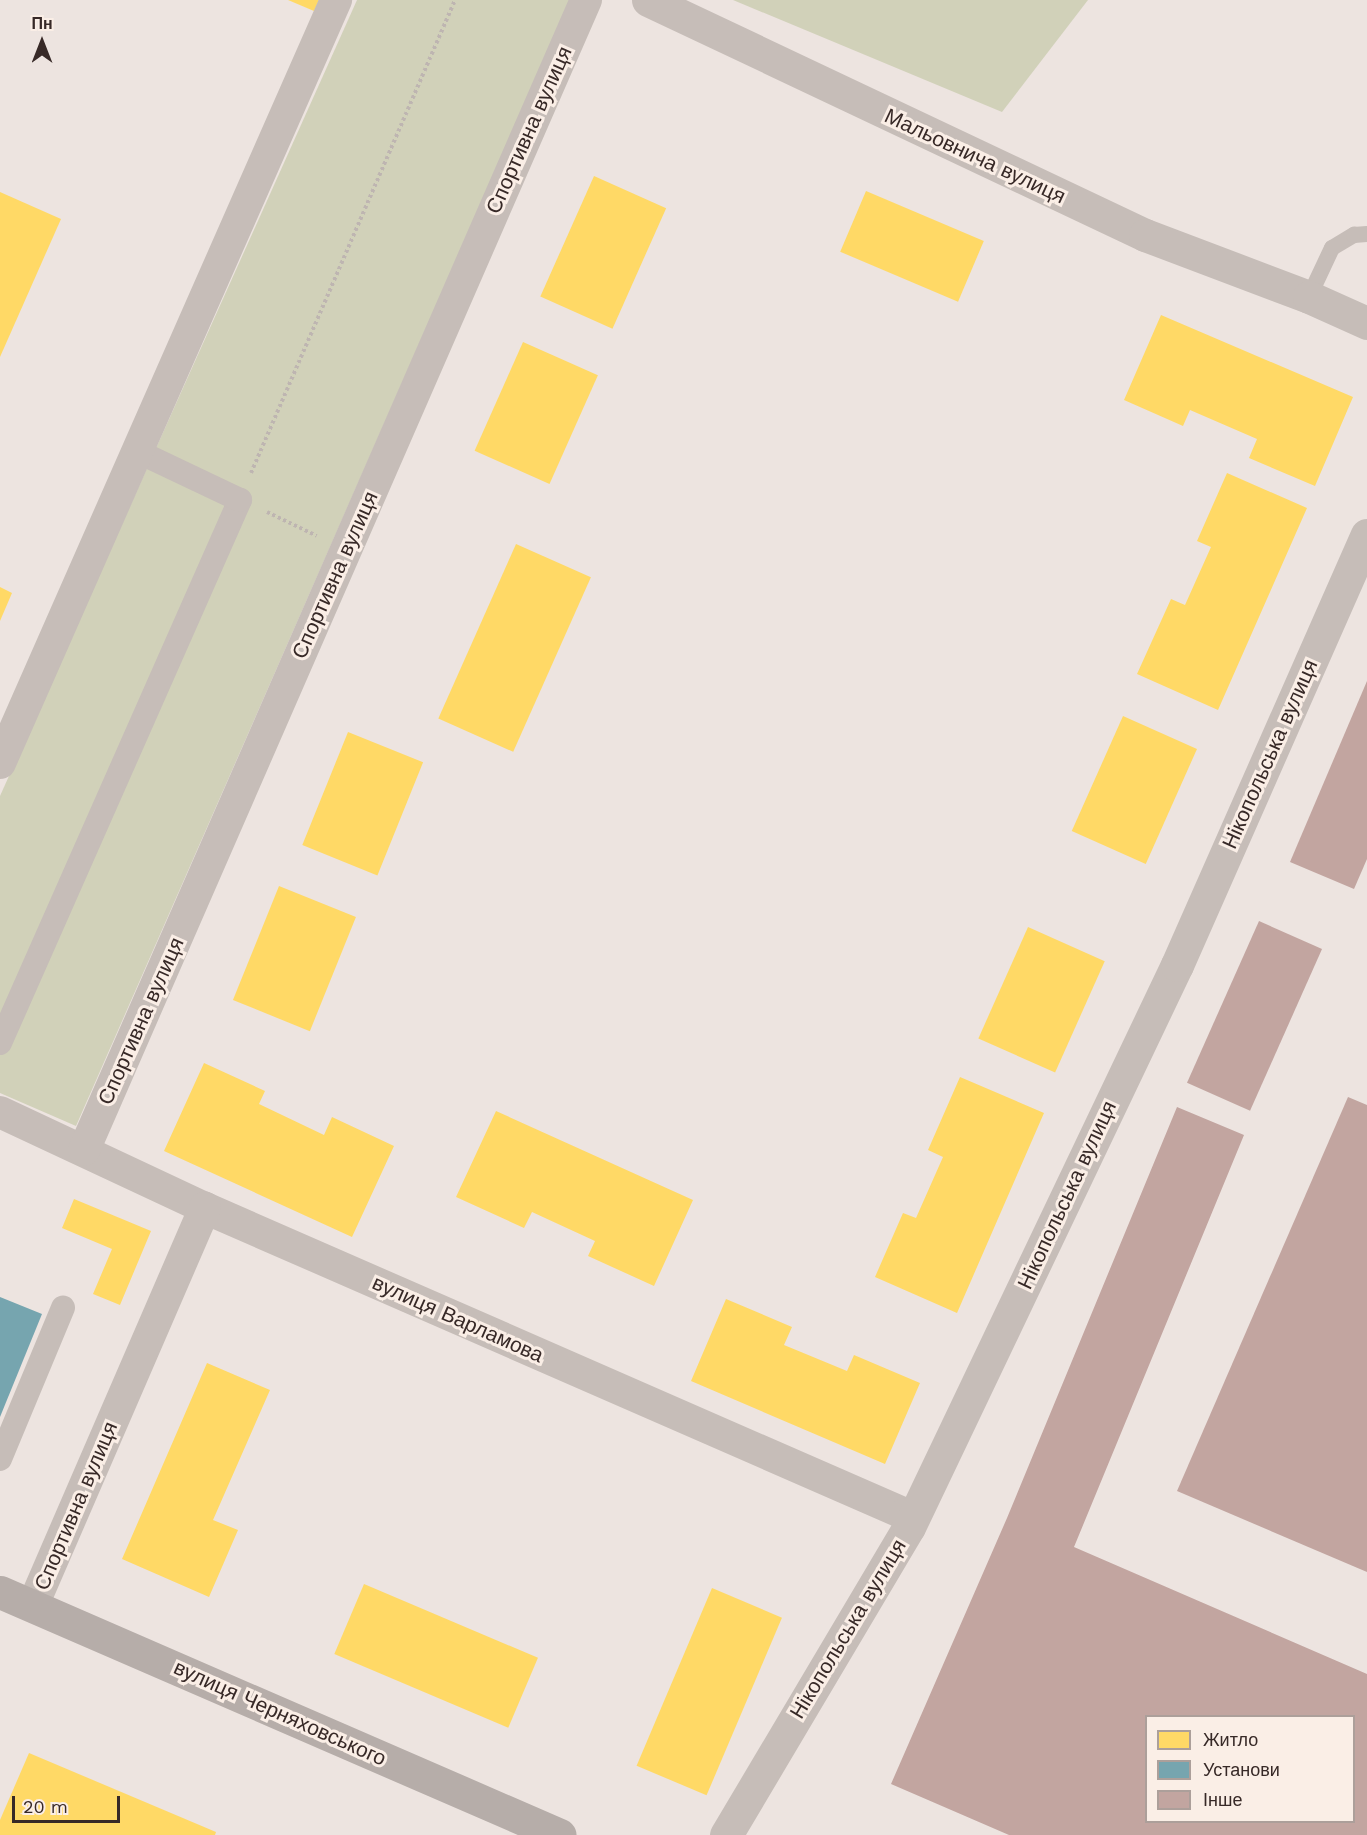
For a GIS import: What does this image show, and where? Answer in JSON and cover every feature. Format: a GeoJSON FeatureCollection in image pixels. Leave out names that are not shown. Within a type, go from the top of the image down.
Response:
{"type":"FeatureCollection","features":[{"type":"Feature","properties":{"kind":"main road","name":"вулиця Черняховського"},"geometry":{"type":"LineString","coordinates":[[0,1592],[560,1835]]}},
{"type":"Feature","properties":{"kind":"street"},"geometry":{"type":"LineString","coordinates":[[0,763],[336,0]]}},
{"type":"Feature","properties":{"kind":"street","name":"Спортивна вулиця"},"geometry":{"type":"LineString","coordinates":[[84,1150],[585,0]]}},
{"type":"Feature","properties":{"kind":"street","name":"Мальовнича вулиця"},"geometry":{"type":"LineString","coordinates":[[648,0],[1145,235],[1309,297]]}},
{"type":"Feature","properties":{"kind":"street"},"geometry":{"type":"LineString","coordinates":[[1309,297],[1367,322]]}},
{"type":"Feature","properties":{"kind":"street"},"geometry":{"type":"LineString","coordinates":[[0,1043],[240,500],[137,451]]}},
{"type":"Feature","properties":{"kind":"street","name":"Нікопольська вулиця"},"geometry":{"type":"LineString","coordinates":[[726,1835],[909,1527],[1177,965],[1367,535]]}},
{"type":"Feature","properties":{"kind":"street","name":"вулиця Варламова"},"geometry":{"type":"LineString","coordinates":[[0,1112],[205,1208],[905,1514],[909,1527]]}},
{"type":"Feature","properties":{"kind":"street","name":"Спортивна вулиця"},"geometry":{"type":"LineString","coordinates":[[33,1605],[205,1208]]}},
{"type":"Feature","properties":{"kind":"street"},"geometry":{"type":"LineString","coordinates":[[0,1459],[63,1308]]}},
{"type":"Feature","properties":{"kind":"lane"},"geometry":{"type":"LineString","coordinates":[[1309,297],[1332,248],[1354,235],[1367,234]]}},
{"type":"Feature","properties":{"kind":"path"},"geometry":{"type":"LineString","coordinates":[[346,550],[240,500],[455,0]]}},
{"type":"Feature","properties":{"kind":"green space"},"geometry":{"type":"Polygon","coordinates":[[[357,0],[570,0],[76,1126],[0,1093],[0,796],[357,0]]]}},
{"type":"Feature","properties":{"kind":"green space"},"geometry":{"type":"Polygon","coordinates":[[[733,0],[1088,0],[1002,112],[733,0]]]}},
{"type":"Feature","properties":{"kind":"building: Житло"},"geometry":{"type":"Polygon","coordinates":[[[288,0],[319,0],[314,11],[288,0]]]}},
{"type":"Feature","properties":{"kind":"building: Житло"},"geometry":{"type":"Polygon","coordinates":[[[594,176],[666,208],[612,329],[540,297],[594,176]]]}},
{"type":"Feature","properties":{"kind":"building: Житло"},"geometry":{"type":"Polygon","coordinates":[[[866,191],[984,241],[958,302],[840,252],[866,191]]]}},
{"type":"Feature","properties":{"kind":"building: Житло"},"geometry":{"type":"Polygon","coordinates":[[[0,192],[61,219],[0,357],[0,192]]]}},
{"type":"Feature","properties":{"kind":"building: Житло"},"geometry":{"type":"Polygon","coordinates":[[[1161,315],[1353,397],[1315,486],[1249,458],[1257,439],[1190,410],[1183,426],[1124,400],[1161,315]]]}},
{"type":"Feature","properties":{"kind":"building: Житло"},"geometry":{"type":"Polygon","coordinates":[[[523,342],[598,375],[550,484],[475,451],[523,342]]]}},
{"type":"Feature","properties":{"kind":"building: Житло"},"geometry":{"type":"Polygon","coordinates":[[[1227,473],[1307,508],[1218,710],[1137,674],[1171,599],[1185,605],[1211,547],[1197,541],[1227,473]]]}},
{"type":"Feature","properties":{"kind":"building: Житло"},"geometry":{"type":"Polygon","coordinates":[[[516,544],[591,577],[513,752],[438,718],[516,544]]]}},
{"type":"Feature","properties":{"kind":"building: Житло"},"geometry":{"type":"Polygon","coordinates":[[[0,587],[12,593],[0,621],[0,587]]]}},
{"type":"Feature","properties":{"kind":"building: Житло"},"geometry":{"type":"Polygon","coordinates":[[[1123,716],[1197,749],[1146,864],[1072,831],[1123,716]]]}},
{"type":"Feature","properties":{"kind":"building: Житло"},"geometry":{"type":"Polygon","coordinates":[[[348,732],[423,762],[377,875],[302,845],[348,732]]]}},
{"type":"Feature","properties":{"kind":"building: Житло"},"geometry":{"type":"Polygon","coordinates":[[[279,886],[356,917],[310,1031],[233,1000],[279,886]]]}},
{"type":"Feature","properties":{"kind":"building: Житло"},"geometry":{"type":"Polygon","coordinates":[[[1028,927],[1105,961],[1055,1073],[978,1038],[1028,927]]]}},
{"type":"Feature","properties":{"kind":"building: Житло"},"geometry":{"type":"Polygon","coordinates":[[[204,1063],[265,1091],[259,1104],[324,1135],[332,1117],[394,1146],[352,1237],[164,1151],[204,1063]]]}},
{"type":"Feature","properties":{"kind":"building: Житло"},"geometry":{"type":"Polygon","coordinates":[[[960,1077],[1044,1113],[957,1313],[875,1277],[903,1213],[916,1218],[943,1157],[928,1150],[960,1077]]]}},
{"type":"Feature","properties":{"kind":"building: Житло"},"geometry":{"type":"Polygon","coordinates":[[[496,1111],[693,1200],[654,1286],[588,1256],[595,1241],[532,1212],[524,1228],[456,1197],[496,1111]]]}},
{"type":"Feature","properties":{"kind":"building: Житло"},"geometry":{"type":"Polygon","coordinates":[[[74,1199],[151,1231],[120,1305],[93,1294],[112,1249],[62,1228],[74,1199]]]}},
{"type":"Feature","properties":{"kind":"building: Житло"},"geometry":{"type":"Polygon","coordinates":[[[726,1299],[792,1327],[784,1345],[847,1371],[854,1355],[920,1383],[885,1464],[691,1381],[726,1299]]]}},
{"type":"Feature","properties":{"kind":"building: Житло"},"geometry":{"type":"Polygon","coordinates":[[[207,1363],[270,1390],[213,1520],[238,1530],[209,1597],[122,1559],[207,1363]]]}},
{"type":"Feature","properties":{"kind":"building: Житло"},"geometry":{"type":"Polygon","coordinates":[[[364,1584],[538,1658],[508,1728],[334,1654],[364,1584]]]}},
{"type":"Feature","properties":{"kind":"building: Житло"},"geometry":{"type":"Polygon","coordinates":[[[712,1588],[782,1618],[707,1795],[637,1766],[712,1588]]]}},
{"type":"Feature","properties":{"kind":"building: Житло"},"geometry":{"type":"Polygon","coordinates":[[[29,1753],[216,1832],[215,1835],[0,1835],[0,1820],[29,1753]]]}},
{"type":"Feature","properties":{"kind":"building: Установи"},"geometry":{"type":"Polygon","coordinates":[[[0,1297],[42,1314],[0,1417],[0,1297]]]}},
{"type":"Feature","properties":{"kind":"building: Інше"},"geometry":{"type":"Polygon","coordinates":[[[1367,681],[1367,859],[1354,889],[1290,862],[1367,681]]]}},
{"type":"Feature","properties":{"kind":"building: Інше"},"geometry":{"type":"Polygon","coordinates":[[[1259,921],[1322,949],[1250,1111],[1187,1083],[1259,921]]]}},
{"type":"Feature","properties":{"kind":"building: Інше"},"geometry":{"type":"Polygon","coordinates":[[[1348,1097],[1367,1105],[1367,1572],[1177,1491],[1348,1097]]]}},
{"type":"Feature","properties":{"kind":"building: Інше"},"geometry":{"type":"Polygon","coordinates":[[[1177,1107],[1244,1135],[1074,1547],[1367,1674],[1367,1835],[1009,1835],[891,1784],[1007,1518],[1177,1107]]]}}]}
